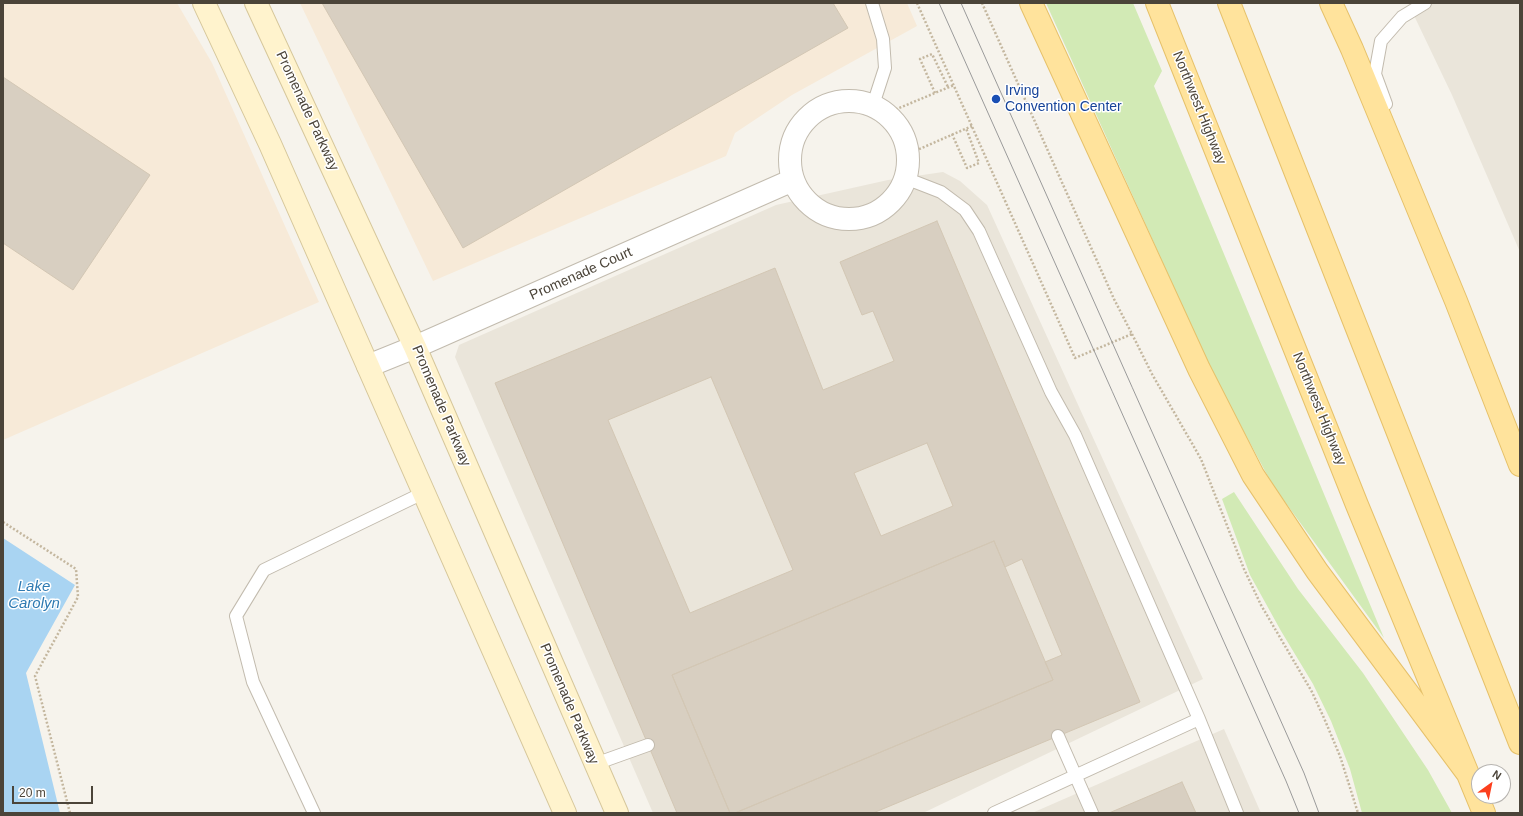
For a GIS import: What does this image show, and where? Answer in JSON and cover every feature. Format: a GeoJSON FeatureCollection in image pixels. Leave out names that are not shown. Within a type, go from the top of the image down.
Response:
{"type":"FeatureCollection","features":[{"type":"Feature","properties":{"kind":"main road"},"geometry":{"type":"LineString","coordinates":[[1031,3],[1199,369],[1253,475],[1317,571],[1468,774]]}},
{"type":"Feature","properties":{"kind":"main road","name":"Northwest Highway"},"geometry":{"type":"LineString","coordinates":[[1157,3],[1357,505],[1484,813]]}},
{"type":"Feature","properties":{"kind":"main road"},"geometry":{"type":"LineString","coordinates":[[1229,3],[1520,743]]}},
{"type":"Feature","properties":{"kind":"main road"},"geometry":{"type":"LineString","coordinates":[[1332,3],[1456,301],[1520,465]]}},
{"type":"Feature","properties":{"kind":"street"},"geometry":{"type":"LineString","coordinates":[[204,3],[270,144],[565,813]]}},
{"type":"Feature","properties":{"kind":"street","name":"Promenade Parkway"},"geometry":{"type":"LineString","coordinates":[[256,3],[416,347],[617,813]]}},
{"type":"Feature","properties":{"kind":"street"},"geometry":{"type":"LineString","coordinates":[[854,101],[880,110],[890,116],[902,132],[908,154],[908,170],[901,188],[890,203],[873,214],[855,219],[835,217],[818,210],[803,197],[794,180],[790,161],[793,142],[802,124],[816,110],[834,102],[854,101]]}},
{"type":"Feature","properties":{"kind":"street","name":"Promenade Court"},"geometry":{"type":"LineString","coordinates":[[368,366],[416,347],[794,180]]}},
{"type":"Feature","properties":{"kind":"lane"},"geometry":{"type":"LineString","coordinates":[[872,3],[883,39],[885,68],[880,110]]}},
{"type":"Feature","properties":{"kind":"lane"},"geometry":{"type":"LineString","coordinates":[[1425,3],[1402,17],[1381,41],[1375,74],[1456,301]]}},
{"type":"Feature","properties":{"kind":"lane"},"geometry":{"type":"LineString","coordinates":[[905,178],[941,192],[965,210],[979,230],[1051,392],[1075,435],[1199,719],[1236,813]]}},
{"type":"Feature","properties":{"kind":"lane"},"geometry":{"type":"LineString","coordinates":[[314,813],[253,682],[236,616],[264,570],[423,493]]}},
{"type":"Feature","properties":{"kind":"lane"},"geometry":{"type":"LineString","coordinates":[[994,813],[1199,719]]}},
{"type":"Feature","properties":{"kind":"lane"},"geometry":{"type":"LineString","coordinates":[[1058,736],[1092,813]]}},
{"type":"Feature","properties":{"kind":"lane"},"geometry":{"type":"LineString","coordinates":[[596,764],[648,745]]}},
{"type":"Feature","properties":{"kind":"path"},"geometry":{"type":"LineString","coordinates":[[917,3],[1075,358],[1132,334]]}},
{"type":"Feature","properties":{"kind":"path"},"geometry":{"type":"LineString","coordinates":[[982,3],[1111,291],[1152,374],[1201,459],[1244,569],[1261,606],[1315,698],[1340,756],[1358,813]]}},
{"type":"Feature","properties":{"kind":"path"},"geometry":{"type":"LineString","coordinates":[[935,92],[920,59],[932,54],[948,87]]}},
{"type":"Feature","properties":{"kind":"path"},"geometry":{"type":"LineString","coordinates":[[880,110],[954,85]]}},
{"type":"Feature","properties":{"kind":"path"},"geometry":{"type":"LineString","coordinates":[[908,154],[972,126]]}},
{"type":"Feature","properties":{"kind":"path"},"geometry":{"type":"LineString","coordinates":[[952,134],[967,168],[973,166],[979,163],[966,128]]}},
{"type":"Feature","properties":{"kind":"path"},"geometry":{"type":"LineString","coordinates":[[3,522],[76,569],[78,597],[35,676],[70,813]]}},
{"type":"Feature","properties":{"kind":"shaded area"},"geometry":{"type":"Polygon","coordinates":[[[3,3],[177,3],[212,63],[319,302],[3,440],[3,3]]]}},
{"type":"Feature","properties":{"kind":"shaded area"},"geometry":{"type":"Polygon","coordinates":[[[300,3],[907,3],[917,26],[792,95],[735,133],[726,156],[433,281],[300,3]]]}},
{"type":"Feature","properties":{"kind":"shaded area"},"geometry":{"type":"Polygon","coordinates":[[[1408,3],[1520,3],[1520,252],[1452,95],[1408,3]]]}},
{"type":"Feature","properties":{"kind":"shaded area"},"geometry":{"type":"Polygon","coordinates":[[[943,172],[960,181],[987,205],[1203,679],[923,813],[653,813],[455,357],[459,345],[776,205],[888,180],[943,172]]]}},
{"type":"Feature","properties":{"kind":"shaded area"},"geometry":{"type":"Polygon","coordinates":[[[1224,729],[1261,813],[1032,813],[1224,729]]]}},
{"type":"Feature","properties":{"kind":"green space"},"geometry":{"type":"Polygon","coordinates":[[[1046,3],[1133,3],[1162,71],[1154,86],[1384,638],[1272,484],[1212,372],[1046,3]]]}},
{"type":"Feature","properties":{"kind":"green space"},"geometry":{"type":"Polygon","coordinates":[[[1234,492],[1298,589],[1363,673],[1428,770],[1452,813],[1362,813],[1350,769],[1331,721],[1313,684],[1250,575],[1222,499],[1234,492]]]}},
{"type":"Feature","properties":{"kind":"water","name":"Lake Carolyn"},"geometry":{"type":"Polygon","coordinates":[[[3,538],[75,585],[26,673],[60,813],[3,813],[3,538]]]}},
{"type":"Feature","properties":{"kind":"building"},"geometry":{"type":"Polygon","coordinates":[[[322,3],[833,3],[848,28],[463,248],[322,3]]]}},
{"type":"Feature","properties":{"kind":"building"},"geometry":{"type":"Polygon","coordinates":[[[3,77],[150,175],[73,290],[3,243],[3,77]]]}},
{"type":"Feature","properties":{"kind":"building"},"geometry":{"type":"Polygon","coordinates":[[[937,221],[1140,702],[873,813],[735,813],[1053,680],[1045,662],[1062,655],[1022,559],[1005,567],[994,541],[672,675],[730,813],[677,813],[495,383],[775,268],[823,390],[894,361],[873,311],[862,315],[840,262],[937,221]],[[711,377],[608,420],[690,613],[793,570],[711,377]],[[927,443],[854,473],[881,536],[953,506],[927,443]]]}},
{"type":"Feature","properties":{"kind":"building"},"geometry":{"type":"Polygon","coordinates":[[[994,541],[1053,680],[735,813],[730,813],[672,675],[994,541]]]}},
{"type":"Feature","properties":{"kind":"building"},"geometry":{"type":"Polygon","coordinates":[[[1182,782],[1196,813],[1109,813],[1182,782]]]}},
{"type":"Feature","properties":{"kind":"tram line"},"geometry":{"type":"LineString","coordinates":[[939,3],[1299,813]]}},
{"type":"Feature","properties":{"kind":"tram line"},"geometry":{"type":"LineString","coordinates":[[961,3],[1304,773],[1319,813]]}},
{"type":"Feature","properties":{"kind":"place","name":"Irving Convention Center"},"geometry":{"type":"Point","coordinates":[996,99]}}]}
